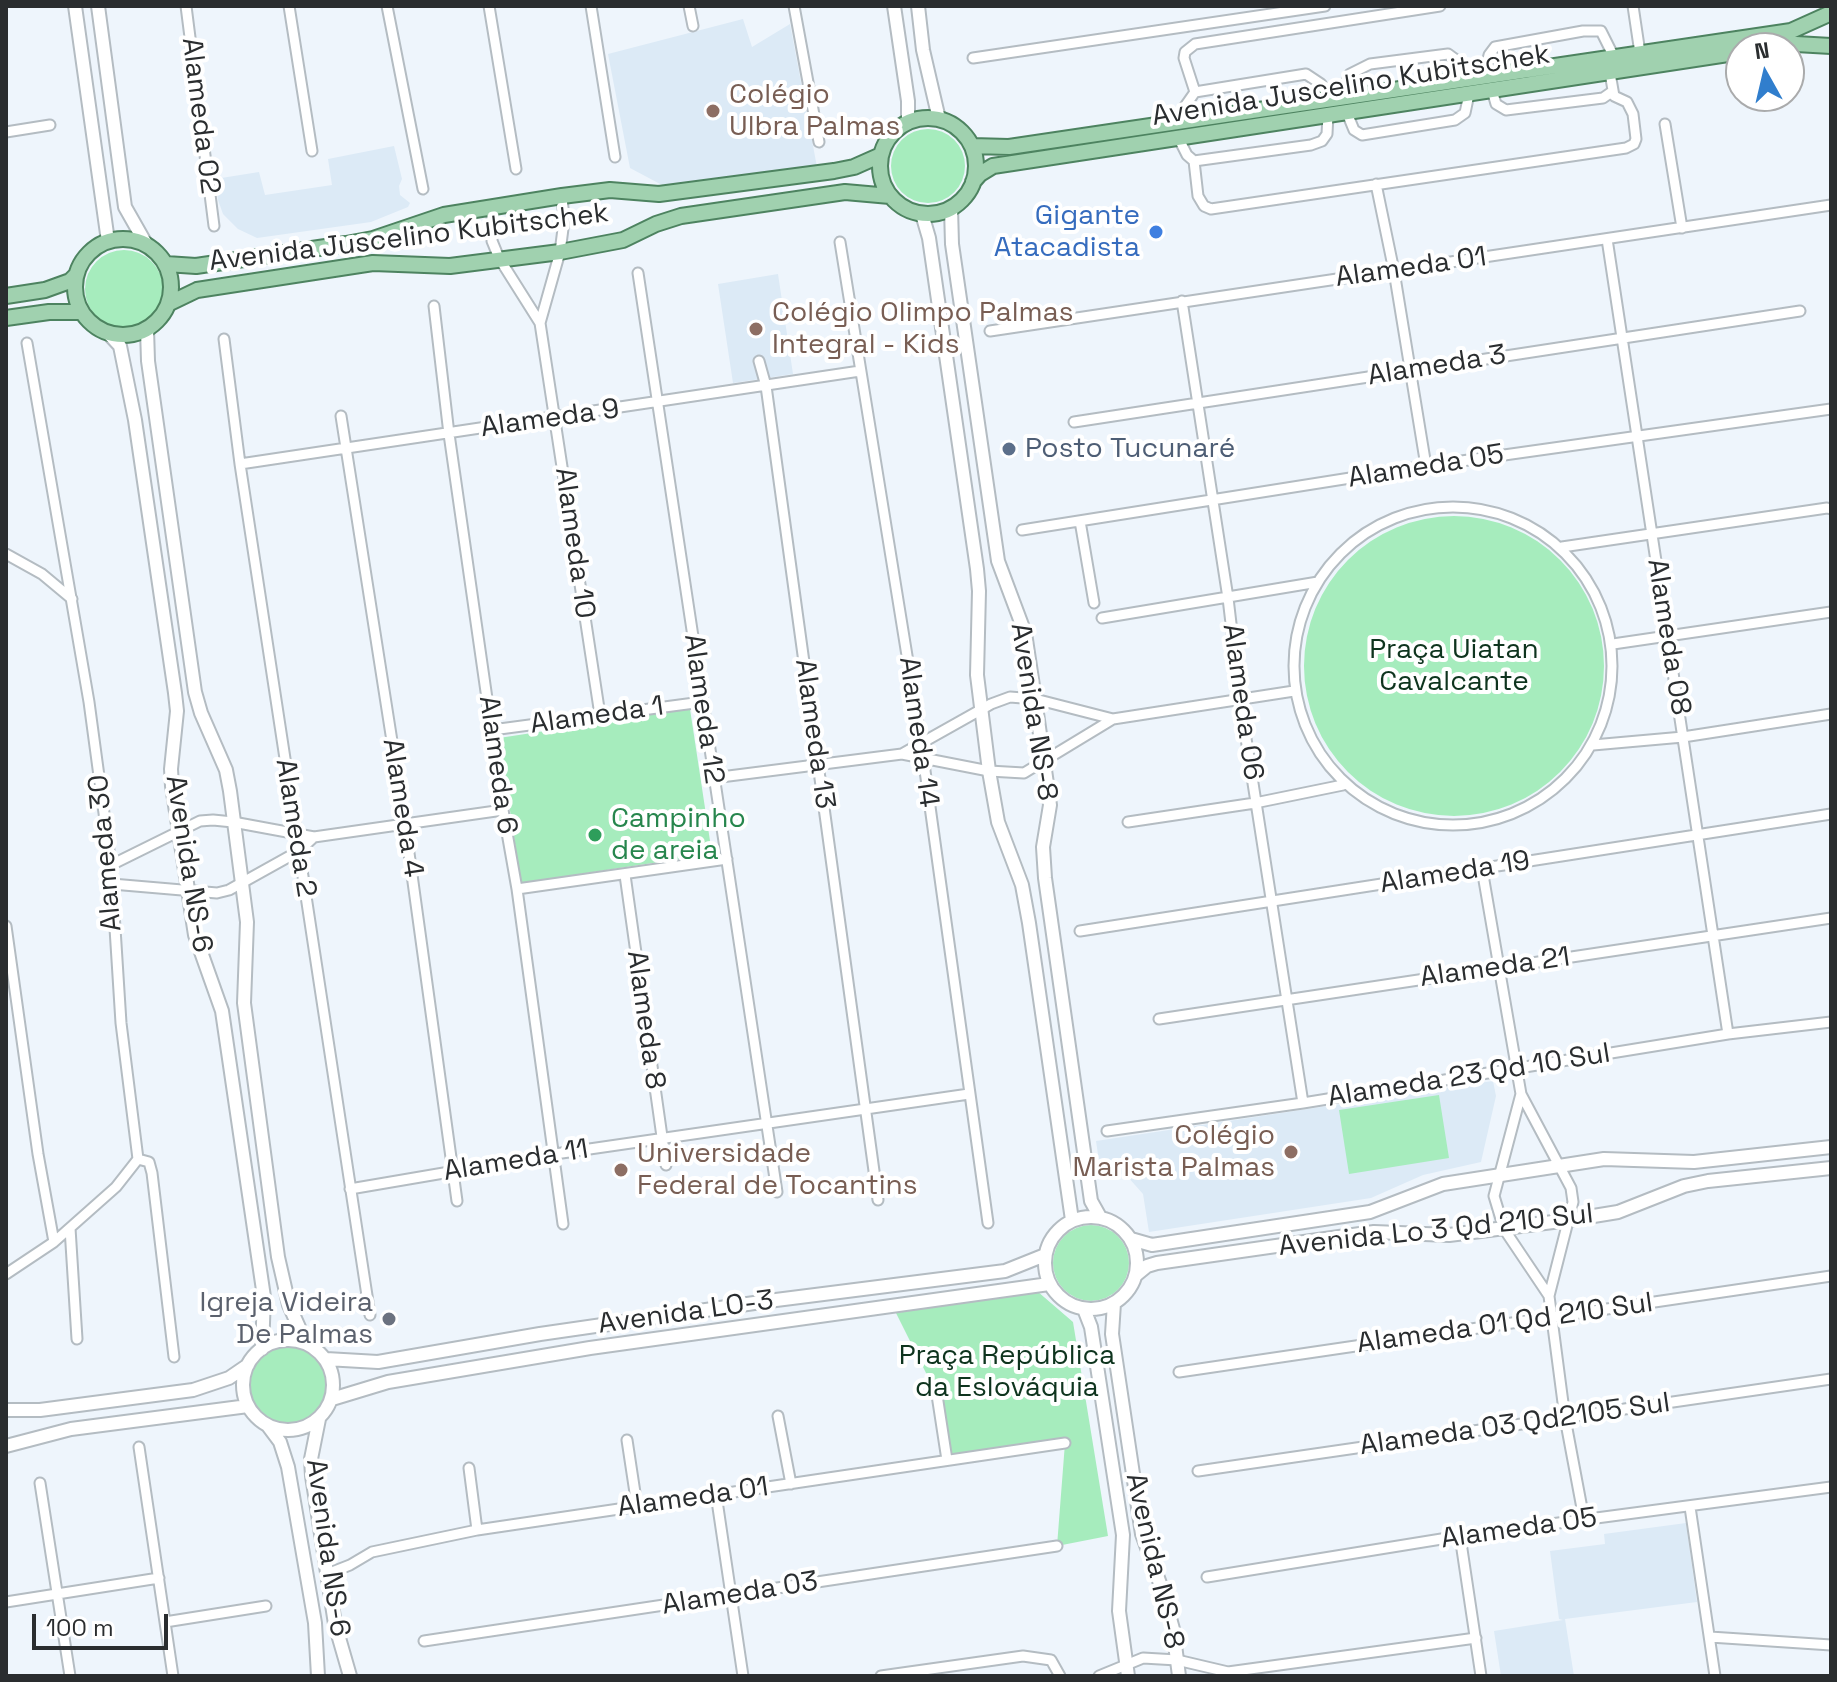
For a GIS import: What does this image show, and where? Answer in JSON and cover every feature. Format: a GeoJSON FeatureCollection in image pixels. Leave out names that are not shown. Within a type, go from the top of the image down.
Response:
{"type":"FeatureCollection","features":[{"type":"Feature","properties":{"kind":"main road","name":"Avenida Juscelino Kubitschek"},"geometry":{"type":"LineString","coordinates":[[972,146],[1009,147],[1174,122],[1339,104],[1614,57],[1791,31],[1831,13]]}},
{"type":"Feature","properties":{"kind":"main road"},"geometry":{"type":"LineString","coordinates":[[1805,45],[1831,46]]}},
{"type":"Feature","properties":{"kind":"main road","name":"Avenida Juscelino Kubitschek"},"geometry":{"type":"LineString","coordinates":[[1474,83],[1492,90],[1725,55]]}},
{"type":"Feature","properties":{"kind":"main road","name":"Avenida Juscelino Kubitschek"},"geometry":{"type":"LineString","coordinates":[[973,182],[993,166],[1328,115],[1339,104]]}},
{"type":"Feature","properties":{"kind":"main road"},"geometry":{"type":"LineString","coordinates":[[918,119],[939,119],[964,134],[972,146],[975,158],[973,182],[965,197],[951,208],[922,214],[905,208],[890,196],[883,184],[881,155],[886,141],[908,123],[918,119]]}},
{"type":"Feature","properties":{"kind":"main road","name":"Avenida Juscelino Kubitschek"},"geometry":{"type":"LineString","coordinates":[[166,264],[196,266],[346,244],[373,239],[444,215],[562,196],[610,190],[659,194],[834,171],[854,167],[881,155]]}},
{"type":"Feature","properties":{"kind":"main road","name":"Avenida Juscelino Kubitschek"},"geometry":{"type":"LineString","coordinates":[[170,303],[197,290],[373,263],[435,266],[560,252],[623,240],[681,216],[845,192],[890,196]]}},
{"type":"Feature","properties":{"kind":"main road"},"geometry":{"type":"LineString","coordinates":[[127,238],[146,244],[158,252],[171,276],[170,303],[157,323],[121,336],[92,325],[81,312],[74,287],[83,260],[94,248],[108,241],[127,238]]}},
{"type":"Feature","properties":{"kind":"main road"},"geometry":{"type":"LineString","coordinates":[[6,296],[45,290],[70,281],[76,275]]}},
{"type":"Feature","properties":{"kind":"main road"},"geometry":{"type":"LineString","coordinates":[[6,318],[49,312],[81,312]]}},
{"type":"Feature","properties":{"kind":"street"},"geometry":{"type":"LineString","coordinates":[[75,6],[108,241]]}},
{"type":"Feature","properties":{"kind":"street"},"geometry":{"type":"LineString","coordinates":[[98,6],[125,207],[146,244]]}},
{"type":"Feature","properties":{"kind":"street","name":"Alameda 02"},"geometry":{"type":"LineString","coordinates":[[186,6],[214,226]]}},
{"type":"Feature","properties":{"kind":"street"},"geometry":{"type":"LineString","coordinates":[[289,6],[312,151]]}},
{"type":"Feature","properties":{"kind":"street"},"geometry":{"type":"LineString","coordinates":[[387,6],[423,189]]}},
{"type":"Feature","properties":{"kind":"street"},"geometry":{"type":"LineString","coordinates":[[489,6],[516,169]]}},
{"type":"Feature","properties":{"kind":"street"},"geometry":{"type":"LineString","coordinates":[[591,6],[615,157]]}},
{"type":"Feature","properties":{"kind":"street"},"geometry":{"type":"LineString","coordinates":[[689,6],[693,26]]}},
{"type":"Feature","properties":{"kind":"street"},"geometry":{"type":"LineString","coordinates":[[794,6],[819,142]]}},
{"type":"Feature","properties":{"kind":"street"},"geometry":{"type":"LineString","coordinates":[[894,6],[906,86],[908,123]]}},
{"type":"Feature","properties":{"kind":"street"},"geometry":{"type":"LineString","coordinates":[[918,6],[923,50],[939,119]]}},
{"type":"Feature","properties":{"kind":"street"},"geometry":{"type":"LineString","coordinates":[[973,58],[1192,26],[1266,10],[1325,6]]}},
{"type":"Feature","properties":{"kind":"street"},"geometry":{"type":"LineString","coordinates":[[1195,92],[1184,58],[1185,52],[1195,44],[1440,6]]}},
{"type":"Feature","properties":{"kind":"street"},"geometry":{"type":"LineString","coordinates":[[1633,6],[1640,53]]}},
{"type":"Feature","properties":{"kind":"street"},"geometry":{"type":"LineString","coordinates":[[1192,26],[1195,44]]}},
{"type":"Feature","properties":{"kind":"street","name":"Avenida Juscelino Kubitschek"},"geometry":{"type":"LineString","coordinates":[[1474,83],[1495,47],[1583,31],[1601,31],[1614,57]]}},
{"type":"Feature","properties":{"kind":"street"},"geometry":{"type":"LineString","coordinates":[[1174,122],[1195,92],[1306,74],[1321,84],[1339,104],[1354,130],[1362,135],[1455,120],[1465,113],[1474,83],[1463,65],[1448,54],[1370,64],[1350,74],[1339,104]]}},
{"type":"Feature","properties":{"kind":"street"},"geometry":{"type":"LineString","coordinates":[[1179,139],[1187,155],[1194,161],[1198,196],[1204,206],[1211,209],[1626,148],[1636,139],[1633,114],[1631,105],[1617,99],[1610,73]]}},
{"type":"Feature","properties":{"kind":"street"},"geometry":{"type":"LineString","coordinates":[[1492,90],[1496,104],[1506,110],[1603,98],[1613,91]]}},
{"type":"Feature","properties":{"kind":"street"},"geometry":{"type":"LineString","coordinates":[[1194,161],[1311,145],[1322,141],[1327,134],[1328,115]]}},
{"type":"Feature","properties":{"kind":"street"},"geometry":{"type":"LineString","coordinates":[[1665,124],[1682,228]]}},
{"type":"Feature","properties":{"kind":"street"},"geometry":{"type":"LineString","coordinates":[[6,132],[50,125]]}},
{"type":"Feature","properties":{"kind":"street"},"geometry":{"type":"LineString","coordinates":[[1376,184],[1394,271],[1426,466]]}},
{"type":"Feature","properties":{"kind":"street","name":"Alameda 10"},"geometry":{"type":"LineString","coordinates":[[540,323],[560,252],[564,221],[562,196]]}},
{"type":"Feature","properties":{"kind":"street","name":"Alameda 01"},"geometry":{"type":"LineString","coordinates":[[990,331],[1831,205]]}},
{"type":"Feature","properties":{"kind":"street","name":"Alameda 10"},"geometry":{"type":"LineString","coordinates":[[492,207],[492,241],[499,258],[540,323],[600,715]]}},
{"type":"Feature","properties":{"kind":"street","name":"Avenida NS-8"},"geometry":{"type":"LineString","coordinates":[[951,208],[952,244],[998,561],[1025,633],[1035,699],[1050,805],[1043,847],[1045,878],[1091,1201],[1100,1217]]}},
{"type":"Feature","properties":{"kind":"street","name":"Avenida NS-8"},"geometry":{"type":"LineString","coordinates":[[922,214],[929,238],[977,569],[976,660],[989,771],[998,822],[1022,885],[1072,1220]]}},
{"type":"Feature","properties":{"kind":"street","name":"Alameda 08"},"geometry":{"type":"LineString","coordinates":[[1607,239],[1728,1034]]}},
{"type":"Feature","properties":{"kind":"street","name":"Alameda 14"},"geometry":{"type":"LineString","coordinates":[[840,242],[921,742],[988,1223]]}},
{"type":"Feature","properties":{"kind":"street","name":"Alameda 12"},"geometry":{"type":"LineString","coordinates":[[638,273],[777,1192]]}},
{"type":"Feature","properties":{"kind":"street","name":"Alameda 06"},"geometry":{"type":"LineString","coordinates":[[1182,301],[1228,598],[1255,803],[1303,1103]]}},
{"type":"Feature","properties":{"kind":"street","name":"Alameda 6"},"geometry":{"type":"LineString","coordinates":[[434,306],[449,434],[563,1224]]}},
{"type":"Feature","properties":{"kind":"street","name":"Alameda 3"},"geometry":{"type":"LineString","coordinates":[[1074,422],[1800,311]]}},
{"type":"Feature","properties":{"kind":"street","name":"Avenida NS-6"},"geometry":{"type":"LineString","coordinates":[[147,329],[148,361],[195,692],[226,770],[242,882],[247,922],[244,1003],[276,1241],[289,1305],[306,1343]]}},
{"type":"Feature","properties":{"kind":"street","name":"Avenida NS-6"},"geometry":{"type":"LineString","coordinates":[[108,333],[120,346],[124,360],[172,672],[177,711],[171,769],[178,831],[195,935],[222,1011],[264,1297],[262,1349]]}},
{"type":"Feature","properties":{"kind":"street","name":"Alameda 2"},"geometry":{"type":"LineString","coordinates":[[224,339],[240,464],[370,1315]]}},
{"type":"Feature","properties":{"kind":"street","name":"Alameda 30"},"geometry":{"type":"LineString","coordinates":[[27,343],[89,702],[111,865],[121,1023],[138,1159],[149,1162],[152,1173],[174,1357]]}},
{"type":"Feature","properties":{"kind":"street","name":"Alameda 13"},"geometry":{"type":"LineString","coordinates":[[759,361],[766,386],[878,1200]]}},
{"type":"Feature","properties":{"kind":"street","name":"Alameda 9"},"geometry":{"type":"LineString","coordinates":[[240,464],[860,371]]}},
{"type":"Feature","properties":{"kind":"street","name":"Alameda 05"},"geometry":{"type":"LineString","coordinates":[[1022,530],[1426,466],[1831,409]]}},
{"type":"Feature","properties":{"kind":"street","name":"Alameda 4"},"geometry":{"type":"LineString","coordinates":[[341,416],[405,824],[457,1201]]}},
{"type":"Feature","properties":{"kind":"street"},"geometry":{"type":"LineString","coordinates":[[1439,506],[1483,508],[1525,522],[1562,547],[1586,575],[1604,608],[1613,644],[1614,679],[1593,745],[1563,782],[1524,809],[1478,823],[1430,824],[1385,810],[1343,785],[1321,757],[1304,725],[1294,691],[1294,647],[1304,605],[1326,568],[1358,537],[1396,516],[1439,506]]}},
{"type":"Feature","properties":{"kind":"street"},"geometry":{"type":"LineString","coordinates":[[1562,547],[1829,509]]}},
{"type":"Feature","properties":{"kind":"street"},"geometry":{"type":"LineString","coordinates":[[1080,521],[1094,603]]}},
{"type":"Feature","properties":{"kind":"street"},"geometry":{"type":"LineString","coordinates":[[6,554],[42,574],[72,599]]}},
{"type":"Feature","properties":{"kind":"street"},"geometry":{"type":"LineString","coordinates":[[1102,618],[1318,582]]}},
{"type":"Feature","properties":{"kind":"street"},"geometry":{"type":"LineString","coordinates":[[1613,644],[1831,612]]}},
{"type":"Feature","properties":{"kind":"street"},"geometry":{"type":"LineString","coordinates":[[713,778],[902,754],[989,771],[1024,773],[1113,719],[1294,691]]}},
{"type":"Feature","properties":{"kind":"street"},"geometry":{"type":"LineString","coordinates":[[902,754],[1010,697],[1035,699],[1113,719]]}},
{"type":"Feature","properties":{"kind":"street","name":"Alameda 1"},"geometry":{"type":"LineString","coordinates":[[492,730],[702,702]]}},
{"type":"Feature","properties":{"kind":"street"},"geometry":{"type":"LineString","coordinates":[[1593,745],[1683,737],[1831,714]]}},
{"type":"Feature","properties":{"kind":"street"},"geometry":{"type":"LineString","coordinates":[[1128,822],[1255,803],[1343,785]]}},
{"type":"Feature","properties":{"kind":"street"},"geometry":{"type":"LineString","coordinates":[[111,865],[200,821],[233,822],[314,837],[503,810]]}},
{"type":"Feature","properties":{"kind":"street","name":"Alameda 19"},"geometry":{"type":"LineString","coordinates":[[1080,931],[1831,814]]}},
{"type":"Feature","properties":{"kind":"street"},"geometry":{"type":"LineString","coordinates":[[112,884],[217,893],[299,851],[314,837]]}},
{"type":"Feature","properties":{"kind":"street"},"geometry":{"type":"LineString","coordinates":[[517,889],[727,859]]}},
{"type":"Feature","properties":{"kind":"street"},"geometry":{"type":"LineString","coordinates":[[1482,869],[1521,1094],[1571,1188],[1573,1202],[1549,1296]]}},
{"type":"Feature","properties":{"kind":"street","name":"Alameda 8"},"geometry":{"type":"LineString","coordinates":[[625,875],[666,1165]]}},
{"type":"Feature","properties":{"kind":"street","name":"Alameda 21"},"geometry":{"type":"LineString","coordinates":[[1159,1019],[1831,918]]}},
{"type":"Feature","properties":{"kind":"street"},"geometry":{"type":"LineString","coordinates":[[6,926],[38,1154],[54,1242]]}},
{"type":"Feature","properties":{"kind":"street","name":"Alameda 23 Qd 10 Sul"},"geometry":{"type":"LineString","coordinates":[[1107,1131],[1303,1103],[1728,1034],[1831,1022]]}},
{"type":"Feature","properties":{"kind":"street","name":"Alameda 11"},"geometry":{"type":"LineString","coordinates":[[350,1189],[555,1154],[969,1094]]}},
{"type":"Feature","properties":{"kind":"street"},"geometry":{"type":"LineString","coordinates":[[1521,1094],[1494,1196],[1504,1229],[1549,1296],[1565,1418],[1584,1519]]}},
{"type":"Feature","properties":{"kind":"street","name":"Avenida Lo 3 Qd 210 Sul"},"geometry":{"type":"LineString","coordinates":[[1131,1239],[1152,1245],[1370,1212],[1443,1184],[1604,1159],[1694,1162],[1831,1147]]}},
{"type":"Feature","properties":{"kind":"street"},"geometry":{"type":"LineString","coordinates":[[6,1274],[54,1242],[116,1187],[138,1159]]}},
{"type":"Feature","properties":{"kind":"street","name":"Avenida Lo 3 Qd 210 Sul"},"geometry":{"type":"LineString","coordinates":[[1136,1275],[1157,1263],[1374,1232],[1449,1235],[1569,1220],[1618,1212],[1684,1186],[1708,1181],[1831,1168]]}},
{"type":"Feature","properties":{"kind":"street"},"geometry":{"type":"LineString","coordinates":[[1086,1216],[1100,1217],[1123,1229],[1131,1239],[1138,1263],[1136,1275],[1131,1286],[1114,1303],[1084,1309],[1058,1296],[1049,1284],[1045,1255],[1050,1240],[1059,1228],[1086,1216]]}},
{"type":"Feature","properties":{"kind":"street"},"geometry":{"type":"LineString","coordinates":[[70,1228],[77,1339]]}},
{"type":"Feature","properties":{"kind":"street","name":"Avenida LO-3"},"geometry":{"type":"LineString","coordinates":[[326,1359],[378,1362],[768,1301],[1005,1271],[1045,1255]]}},
{"type":"Feature","properties":{"kind":"street","name":"Alameda 01 Qd 210 Sul"},"geometry":{"type":"LineString","coordinates":[[1179,1372],[1831,1276]]}},
{"type":"Feature","properties":{"kind":"street","name":"Avenida LO-3"},"geometry":{"type":"LineString","coordinates":[[332,1399],[388,1382],[590,1348],[1049,1284]]}},
{"type":"Feature","properties":{"kind":"street","name":"Avenida NS-8"},"geometry":{"type":"LineString","coordinates":[[1114,1303],[1112,1334],[1142,1534],[1173,1629],[1179,1676]]}},
{"type":"Feature","properties":{"kind":"street","name":"Avenida NS-8"},"geometry":{"type":"LineString","coordinates":[[1084,1309],[1091,1327],[1123,1535],[1119,1611],[1128,1670]]}},
{"type":"Feature","properties":{"kind":"street"},"geometry":{"type":"LineString","coordinates":[[6,1410],[40,1410],[193,1390],[229,1378],[248,1365],[262,1349],[275,1342],[291,1340],[306,1343],[326,1359],[334,1378],[332,1399],[319,1419],[304,1428],[286,1431],[268,1426],[248,1406],[244,1378],[248,1365]]}},
{"type":"Feature","properties":{"kind":"street","name":"Alameda 03 Qd2105 Sul"},"geometry":{"type":"LineString","coordinates":[[1198,1471],[1831,1379]]}},
{"type":"Feature","properties":{"kind":"street"},"geometry":{"type":"LineString","coordinates":[[937,1395],[947,1460]]}},
{"type":"Feature","properties":{"kind":"street"},"geometry":{"type":"LineString","coordinates":[[6,1446],[71,1429],[248,1406]]}},
{"type":"Feature","properties":{"kind":"street"},"geometry":{"type":"LineString","coordinates":[[778,1416],[791,1484]]}},
{"type":"Feature","properties":{"kind":"street","name":"Avenida NS-6"},"geometry":{"type":"LineString","coordinates":[[319,1419],[311,1459],[335,1624],[350,1676]]}},
{"type":"Feature","properties":{"kind":"street","name":"Avenida NS-6"},"geometry":{"type":"LineString","coordinates":[[268,1426],[280,1442],[288,1467],[315,1623],[318,1676]]}},
{"type":"Feature","properties":{"kind":"street"},"geometry":{"type":"LineString","coordinates":[[627,1440],[637,1506]]}},
{"type":"Feature","properties":{"kind":"street","name":"Alameda 01"},"geometry":{"type":"LineString","coordinates":[[327,1574],[382,1550],[477,1530],[1065,1443]]}},
{"type":"Feature","properties":{"kind":"street"},"geometry":{"type":"LineString","coordinates":[[139,1447],[173,1676]]}},
{"type":"Feature","properties":{"kind":"street"},"geometry":{"type":"LineString","coordinates":[[469,1468],[477,1530]]}},
{"type":"Feature","properties":{"kind":"street"},"geometry":{"type":"LineString","coordinates":[[40,1483],[70,1676]]}},
{"type":"Feature","properties":{"kind":"street","name":"Alameda 05"},"geometry":{"type":"LineString","coordinates":[[1207,1577],[1460,1536],[1831,1487]]}},
{"type":"Feature","properties":{"kind":"street"},"geometry":{"type":"LineString","coordinates":[[716,1494],[743,1676]]}},
{"type":"Feature","properties":{"kind":"street"},"geometry":{"type":"LineString","coordinates":[[1690,1507],[1715,1676]]}},
{"type":"Feature","properties":{"kind":"street"},"geometry":{"type":"LineString","coordinates":[[1460,1536],[1481,1676]]}},
{"type":"Feature","properties":{"kind":"street","name":"Alameda 03"},"geometry":{"type":"LineString","coordinates":[[424,1641],[1057,1546]]}},
{"type":"Feature","properties":{"kind":"street"},"geometry":{"type":"LineString","coordinates":[[6,1602],[159,1578]]}},
{"type":"Feature","properties":{"kind":"street"},"geometry":{"type":"LineString","coordinates":[[165,1622],[266,1606]]}},
{"type":"Feature","properties":{"kind":"street"},"geometry":{"type":"LineString","coordinates":[[1710,1637],[1831,1645]]}},
{"type":"Feature","properties":{"kind":"street"},"geometry":{"type":"LineString","coordinates":[[1099,1676],[1128,1670],[1143,1658],[1177,1660],[1226,1674],[1476,1638]]}},
{"type":"Feature","properties":{"kind":"street"},"geometry":{"type":"LineString","coordinates":[[881,1676],[1023,1656],[1051,1660],[1060,1676]]}},
{"type":"Feature","properties":{"kind":"shaded area","name":"Colégio Ulbra Palmas"},"geometry":{"type":"Polygon","coordinates":[[[743,19],[752,47],[790,24],[817,167],[662,185],[630,168],[608,54],[743,19]]]}},
{"type":"Feature","properties":{"kind":"shaded area"},"geometry":{"type":"Polygon","coordinates":[[[394,146],[402,179],[400,195],[410,203],[408,207],[371,222],[257,238],[238,229],[223,214],[218,200],[215,179],[259,172],[265,195],[332,185],[328,159],[394,146]]]}},
{"type":"Feature","properties":{"kind":"shaded area","name":"Colégio Olimpo Palmas Integral - Kids"},"geometry":{"type":"Polygon","coordinates":[[[778,274],[793,374],[733,383],[718,284],[778,274]]]}},
{"type":"Feature","properties":{"kind":"shaded area","name":"Colégio Marista Palmas"},"geometry":{"type":"Polygon","coordinates":[[[1493,1081],[1496,1096],[1481,1162],[1423,1175],[1371,1198],[1149,1232],[1143,1194],[1127,1176],[1100,1168],[1096,1141],[1493,1081]]]}},
{"type":"Feature","properties":{"kind":"shaded area"},"geometry":{"type":"Polygon","coordinates":[[[1686,1523],[1697,1602],[1565,1619],[1574,1676],[1501,1676],[1494,1631],[1563,1620],[1559,1619],[1550,1551],[1605,1544],[1604,1534],[1686,1523]]]}},
{"type":"Feature","properties":{"kind":"green space"},"geometry":{"type":"Polygon","coordinates":[[[928,129],[942,132],[954,140],[962,152],[965,166],[962,180],[954,192],[942,200],[928,203],[914,200],[902,192],[894,180],[891,166],[894,152],[902,140],[914,132],[928,129]]]}},
{"type":"Feature","properties":{"kind":"green space"},"geometry":{"type":"Polygon","coordinates":[[[116,250],[132,250],[146,256],[157,267],[163,289],[157,311],[146,322],[132,328],[116,328],[102,322],[91,311],[85,297],[85,281],[91,267],[102,256],[116,250]]]}},
{"type":"Feature","properties":{"kind":"green space","name":"Praça Uiatan Cavalcante"},"geometry":{"type":"Polygon","coordinates":[[[1454,516],[1483,519],[1511,528],[1537,541],[1560,560],[1579,583],[1592,609],[1601,637],[1604,666],[1601,695],[1592,723],[1579,749],[1560,772],[1537,791],[1511,804],[1483,813],[1454,816],[1425,813],[1397,804],[1371,791],[1348,772],[1329,749],[1316,723],[1307,695],[1304,666],[1307,637],[1316,609],[1329,583],[1348,560],[1371,541],[1397,528],[1425,519],[1454,516]]]}},
{"type":"Feature","properties":{"kind":"green space"},"geometry":{"type":"Polygon","coordinates":[[[690,709],[712,854],[521,883],[499,738],[690,709]]]}},
{"type":"Feature","properties":{"kind":"green space"},"geometry":{"type":"Polygon","coordinates":[[[1439,1095],[1449,1158],[1349,1174],[1339,1110],[1439,1095]]]}},
{"type":"Feature","properties":{"kind":"green space"},"geometry":{"type":"Polygon","coordinates":[[[1091,1225],[1105,1228],[1118,1236],[1126,1249],[1129,1263],[1126,1277],[1118,1290],[1105,1298],[1091,1301],[1077,1298],[1064,1290],[1056,1277],[1053,1263],[1056,1249],[1064,1236],[1077,1228],[1091,1225]]]}},
{"type":"Feature","properties":{"kind":"green space","name":"Praça República da Eslováquia"},"geometry":{"type":"Polygon","coordinates":[[[1037,1291],[1073,1322],[1108,1536],[1057,1546],[1065,1443],[947,1460],[937,1395],[896,1313],[1037,1291]]]}},
{"type":"Feature","properties":{"kind":"green space"},"geometry":{"type":"Polygon","coordinates":[[[289,1346],[304,1349],[321,1363],[328,1385],[325,1400],[311,1417],[289,1424],[274,1421],[257,1407],[250,1385],[253,1370],[267,1353],[289,1346]]]}},
{"type":"Feature","properties":{"kind":"place","name":"Colégio Ulbra Palmas"},"geometry":{"type":"Point","coordinates":[713,111]}},
{"type":"Feature","properties":{"kind":"place","name":"Gigante Atacadista"},"geometry":{"type":"Point","coordinates":[1156,232]}},
{"type":"Feature","properties":{"kind":"place","name":"Colégio Olimpo Palmas Integral - Kids"},"geometry":{"type":"Point","coordinates":[756,329]}},
{"type":"Feature","properties":{"kind":"place","name":"Posto Tucunaré"},"geometry":{"type":"Point","coordinates":[1009,449]}},
{"type":"Feature","properties":{"kind":"place","name":"Campinho de areia"},"geometry":{"type":"Point","coordinates":[595,835]}},
{"type":"Feature","properties":{"kind":"place","name":"Colégio Marista Palmas"},"geometry":{"type":"Point","coordinates":[1291,1152]}},
{"type":"Feature","properties":{"kind":"place","name":"Universidade Federal de Tocantins"},"geometry":{"type":"Point","coordinates":[621,1170]}},
{"type":"Feature","properties":{"kind":"place","name":"Igreja Videira De Palmas"},"geometry":{"type":"Point","coordinates":[389,1319]}}]}
